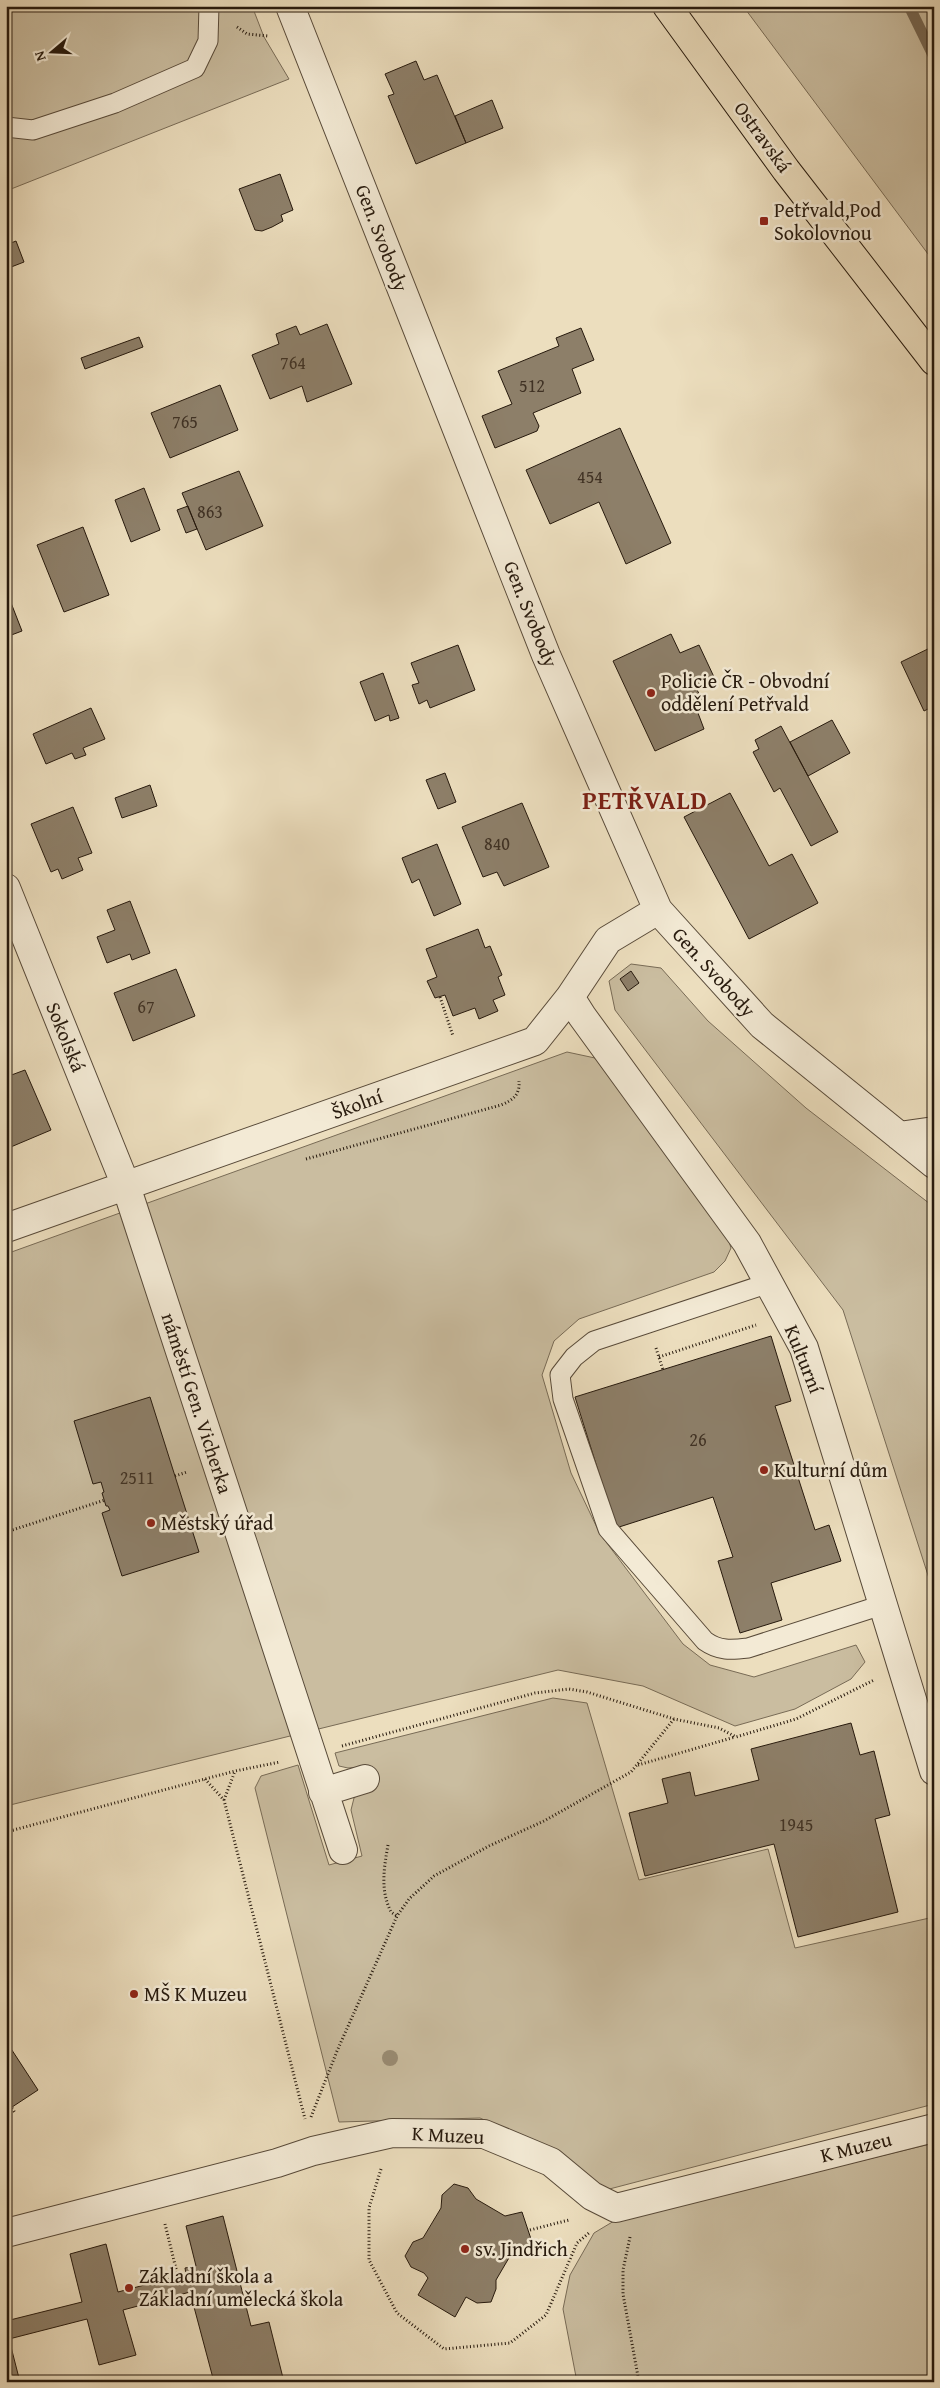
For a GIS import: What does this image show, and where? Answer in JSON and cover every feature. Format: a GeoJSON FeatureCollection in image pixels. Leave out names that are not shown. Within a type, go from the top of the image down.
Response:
{"type":"FeatureCollection","features":[{"type":"Feature","properties":{"kind":"main road","name":"Ostravská"},"geometry":{"type":"LineString","coordinates":[[667,6],[786,170],[934,361]]}},
{"type":"Feature","properties":{"kind":"street","name":"Gen. Svobody"},"geometry":{"type":"LineString","coordinates":[[290,6],[546,655],[658,910],[762,1025],[934,1164]]}},
{"type":"Feature","properties":{"kind":"street","name":"Sokolská"},"geometry":{"type":"LineString","coordinates":[[6,888],[126,1186]]}},
{"type":"Feature","properties":{"kind":"street","name":"Školní"},"geometry":{"type":"LineString","coordinates":[[6,1228],[535,1041],[570,997],[608,940],[658,910]]}},
{"type":"Feature","properties":{"kind":"street","name":"Kulturní"},"geometry":{"type":"LineString","coordinates":[[570,997],[748,1243],[756,1288],[804,1348],[934,1771]]}},
{"type":"Feature","properties":{"kind":"street"},"geometry":{"type":"LineString","coordinates":[[899,1136],[934,1131]]}},
{"type":"Feature","properties":{"kind":"street","name":"náměstí Gen. Vicherka"},"geometry":{"type":"LineString","coordinates":[[126,1186],[343,1850]]}},
{"type":"Feature","properties":{"kind":"street"},"geometry":{"type":"LineString","coordinates":[[323,1792],[365,1779]]}},
{"type":"Feature","properties":{"kind":"street","name":"K Muzeu"},"geometry":{"type":"LineString","coordinates":[[6,2233],[277,2163],[310,2139],[392,2133],[484,2134],[551,2162],[592,2196],[626,2205],[934,2128]]}},
{"type":"Feature","properties":{"kind":"lane"},"geometry":{"type":"LineString","coordinates":[[6,127],[33,130],[115,103],[195,68],[208,41],[209,6]]}},
{"type":"Feature","properties":{"kind":"lane"},"geometry":{"type":"LineString","coordinates":[[756,1288],[594,1340],[574,1357],[560,1375],[563,1399],[608,1529],[705,1640],[715,1648],[730,1650],[748,1648],[882,1606]]}},
{"type":"Feature","properties":{"kind":"path"},"geometry":{"type":"LineString","coordinates":[[247,34],[264,37]]}},
{"type":"Feature","properties":{"kind":"path"},"geometry":{"type":"LineString","coordinates":[[440,996],[442,1002]]}},
{"type":"Feature","properties":{"kind":"path"},"geometry":{"type":"LineString","coordinates":[[301,1160],[512,1100],[520,1090],[519,1075],[511,1050]]}},
{"type":"Feature","properties":{"kind":"path"},"geometry":{"type":"LineString","coordinates":[[659,1357],[756,1325],[756,1288]]}},
{"type":"Feature","properties":{"kind":"path"},"geometry":{"type":"LineString","coordinates":[[657,1352],[663,1370]]}},
{"type":"Feature","properties":{"kind":"path"},"geometry":{"type":"LineString","coordinates":[[6,1532],[105,1500]]}},
{"type":"Feature","properties":{"kind":"path"},"geometry":{"type":"LineString","coordinates":[[636,1766],[796,1719],[864,1683],[904,1670]]}},
{"type":"Feature","properties":{"kind":"path"},"geometry":{"type":"LineString","coordinates":[[6,1832],[235,1771],[311,1755],[535,1693],[569,1689],[588,1692],[674,1719],[719,1728],[736,1736]]}},
{"type":"Feature","properties":{"kind":"path"},"geometry":{"type":"LineString","coordinates":[[310,2139],[337,2051],[397,1916],[409,1898],[434,1876],[488,1846],[552,1816],[631,1772],[674,1719]]}},
{"type":"Feature","properties":{"kind":"path"},"geometry":{"type":"LineString","coordinates":[[224,1800],[235,1771]]}},
{"type":"Feature","properties":{"kind":"path"},"geometry":{"type":"LineString","coordinates":[[205,1779],[224,1800],[310,2139]]}},
{"type":"Feature","properties":{"kind":"path"},"geometry":{"type":"LineString","coordinates":[[388,1845],[383,1874],[385,1892],[391,1912],[397,1916]]}},
{"type":"Feature","properties":{"kind":"path"},"geometry":{"type":"LineString","coordinates":[[12,2108],[15,2113]]}},
{"type":"Feature","properties":{"kind":"path"},"geometry":{"type":"LineString","coordinates":[[392,2133],[369,2208],[369,2260],[397,2313],[444,2350],[510,2343],[546,2314],[577,2243],[626,2205]]}},
{"type":"Feature","properties":{"kind":"path"},"geometry":{"type":"LineString","coordinates":[[158,2194],[178,2277]]}},
{"type":"Feature","properties":{"kind":"path"},"geometry":{"type":"LineString","coordinates":[[626,2205],[623,2294],[640,2382]]}},
{"type":"Feature","properties":{"kind":"path"},"geometry":{"type":"LineString","coordinates":[[927,2382],[934,2369]]}},
{"type":"Feature","properties":{"kind":"shaded area"},"geometry":{"type":"Polygon","coordinates":[[[6,6],[252,6],[264,37],[289,79],[6,191],[6,6]]]}},
{"type":"Feature","properties":{"kind":"shaded area"},"geometry":{"type":"Polygon","coordinates":[[[743,6],[934,6],[934,262],[743,6]]]}},
{"type":"Feature","properties":{"kind":"shaded area"},"geometry":{"type":"Polygon","coordinates":[[[631,964],[661,968],[708,1021],[806,1108],[934,1207],[934,1594],[843,1310],[615,1010],[609,981],[631,964]]]}},
{"type":"Feature","properties":{"kind":"shaded area"},"geometry":{"type":"Polygon","coordinates":[[[567,1052],[595,1058],[724,1225],[731,1248],[725,1261],[714,1272],[579,1319],[554,1341],[542,1375],[571,1473],[600,1534],[683,1644],[710,1665],[754,1677],[856,1645],[865,1662],[851,1679],[795,1709],[735,1726],[643,1686],[558,1670],[6,1806],[6,1254],[567,1052]]]}},
{"type":"Feature","properties":{"kind":"shaded area"},"geometry":{"type":"Polygon","coordinates":[[[553,1698],[587,1703],[639,1880],[768,1849],[795,1948],[934,1917],[934,2104],[598,2192],[553,2151],[480,2118],[339,2122],[255,1788],[261,1776],[298,1765],[329,1865],[362,1856],[351,1810],[354,1798],[369,1785],[363,1767],[348,1768],[339,1766],[335,1753],[553,1698]]]}},
{"type":"Feature","properties":{"kind":"shaded area"},"geometry":{"type":"Polygon","coordinates":[[[934,2143],[934,2382],[577,2382],[563,2309],[570,2275],[594,2233],[614,2221],[934,2143]]]}},
{"type":"Feature","properties":{"kind":"building"},"geometry":{"type":"Polygon","coordinates":[[[416,61],[424,80],[437,75],[466,143],[416,164],[388,96],[394,94],[385,74],[416,61]]]}},
{"type":"Feature","properties":{"kind":"building"},"geometry":{"type":"Polygon","coordinates":[[[492,100],[503,128],[466,143],[455,116],[492,100]]]}},
{"type":"Feature","properties":{"kind":"building"},"geometry":{"type":"Polygon","coordinates":[[[280,174],[293,210],[281,215],[283,221],[272,227],[262,231],[255,230],[239,189],[280,174]]]}},
{"type":"Feature","properties":{"kind":"building"},"geometry":{"type":"Polygon","coordinates":[[[16,241],[24,262],[6,269],[6,245],[16,241]]]}},
{"type":"Feature","properties":{"kind":"building"},"geometry":{"type":"Polygon","coordinates":[[[327,324],[352,384],[307,402],[302,386],[270,399],[252,355],[279,344],[276,334],[296,326],[300,335],[327,324]]]}},
{"type":"Feature","properties":{"kind":"building"},"geometry":{"type":"Polygon","coordinates":[[[581,328],[594,360],[572,369],[581,393],[533,413],[539,426],[537,431],[495,448],[482,416],[512,404],[498,371],[559,346],[556,338],[581,328]]]}},
{"type":"Feature","properties":{"kind":"building"},"geometry":{"type":"Polygon","coordinates":[[[139,337],[143,347],[85,369],[81,358],[139,337]]]}},
{"type":"Feature","properties":{"kind":"building"},"geometry":{"type":"Polygon","coordinates":[[[220,385],[238,430],[170,458],[151,413],[220,385]]]}},
{"type":"Feature","properties":{"kind":"building"},"geometry":{"type":"Polygon","coordinates":[[[620,428],[671,543],[626,564],[599,502],[550,524],[526,470],[620,428]]]}},
{"type":"Feature","properties":{"kind":"building"},"geometry":{"type":"Polygon","coordinates":[[[239,471],[263,526],[206,550],[182,493],[239,471]]]}},
{"type":"Feature","properties":{"kind":"building"},"geometry":{"type":"Polygon","coordinates":[[[144,488],[160,530],[131,542],[115,500],[144,488]]]}},
{"type":"Feature","properties":{"kind":"building"},"geometry":{"type":"Polygon","coordinates":[[[188,506],[197,529],[186,533],[177,510],[188,506]]]}},
{"type":"Feature","properties":{"kind":"building"},"geometry":{"type":"Polygon","coordinates":[[[83,527],[109,595],[64,612],[37,545],[83,527]]]}},
{"type":"Feature","properties":{"kind":"building"},"geometry":{"type":"Polygon","coordinates":[[[6,590],[22,631],[6,637],[6,590]]]}},
{"type":"Feature","properties":{"kind":"building"},"geometry":{"type":"Polygon","coordinates":[[[671,634],[680,653],[699,645],[714,677],[695,686],[707,709],[698,713],[704,729],[655,751],[613,661],[671,634]]]}},
{"type":"Feature","properties":{"kind":"building"},"geometry":{"type":"Polygon","coordinates":[[[458,645],[475,690],[430,708],[427,700],[419,704],[412,685],[419,683],[411,663],[458,645]]]}},
{"type":"Feature","properties":{"kind":"building"},"geometry":{"type":"Polygon","coordinates":[[[934,646],[934,706],[924,711],[901,662],[934,646]]]}},
{"type":"Feature","properties":{"kind":"building"},"geometry":{"type":"Polygon","coordinates":[[[383,673],[399,718],[390,721],[389,715],[375,721],[360,682],[383,673]]]}},
{"type":"Feature","properties":{"kind":"building"},"geometry":{"type":"Polygon","coordinates":[[[91,708],[105,739],[83,748],[86,755],[75,759],[72,753],[46,764],[33,734],[91,708]]]}},
{"type":"Feature","properties":{"kind":"building"},"geometry":{"type":"Polygon","coordinates":[[[832,720],[850,753],[808,776],[790,742],[832,720]]]}},
{"type":"Feature","properties":{"kind":"building"},"geometry":{"type":"Polygon","coordinates":[[[781,726],[838,832],[811,846],[780,788],[774,792],[753,752],[759,749],[755,740],[781,726]]]}},
{"type":"Feature","properties":{"kind":"building"},"geometry":{"type":"Polygon","coordinates":[[[445,773],[456,802],[438,809],[426,780],[445,773]]]}},
{"type":"Feature","properties":{"kind":"building"},"geometry":{"type":"Polygon","coordinates":[[[150,785],[157,806],[122,818],[115,798],[150,785]]]}},
{"type":"Feature","properties":{"kind":"building"},"geometry":{"type":"Polygon","coordinates":[[[730,793],[769,866],[792,854],[818,903],[749,939],[684,817],[730,793]]]}},
{"type":"Feature","properties":{"kind":"building"},"geometry":{"type":"Polygon","coordinates":[[[522,803],[549,867],[504,886],[497,872],[483,877],[462,827],[522,803]]]}},
{"type":"Feature","properties":{"kind":"building"},"geometry":{"type":"Polygon","coordinates":[[[73,807],[92,853],[78,858],[83,870],[62,879],[58,869],[51,872],[31,824],[73,807]]]}},
{"type":"Feature","properties":{"kind":"building"},"geometry":{"type":"Polygon","coordinates":[[[437,844],[461,904],[434,916],[419,879],[412,883],[402,858],[437,844]]]}},
{"type":"Feature","properties":{"kind":"building"},"geometry":{"type":"Polygon","coordinates":[[[130,901],[150,953],[132,960],[130,954],[107,963],[97,937],[115,930],[107,910],[130,901]]]}},
{"type":"Feature","properties":{"kind":"building"},"geometry":{"type":"Polygon","coordinates":[[[478,929],[485,948],[490,946],[502,975],[498,977],[505,995],[493,1000],[498,1011],[479,1019],[475,1008],[453,1016],[445,995],[435,998],[427,981],[437,977],[426,949],[478,929]]]}},
{"type":"Feature","properties":{"kind":"building"},"geometry":{"type":"Polygon","coordinates":[[[176,969],[195,1016],[133,1041],[114,993],[176,969]]]}},
{"type":"Feature","properties":{"kind":"building"},"geometry":{"type":"Polygon","coordinates":[[[631,971],[639,983],[628,991],[620,979],[631,971]]]}},
{"type":"Feature","properties":{"kind":"building"},"geometry":{"type":"Polygon","coordinates":[[[25,1070],[51,1130],[6,1149],[6,1077],[25,1070]]]}},
{"type":"Feature","properties":{"kind":"building"},"geometry":{"type":"Polygon","coordinates":[[[771,1336],[791,1401],[775,1406],[815,1530],[829,1525],[841,1561],[771,1583],[782,1620],[740,1633],[718,1561],[733,1557],[713,1497],[616,1528],[575,1397],[771,1336]]]}},
{"type":"Feature","properties":{"kind":"building"},"geometry":{"type":"Polygon","coordinates":[[[150,1397],[199,1552],[122,1576],[102,1513],[110,1510],[106,1506],[101,1482],[93,1484],[74,1421],[150,1397]]]}},
{"type":"Feature","properties":{"kind":"building"},"geometry":{"type":"Polygon","coordinates":[[[851,1723],[860,1755],[874,1751],[890,1815],[875,1819],[898,1912],[798,1937],[774,1844],[645,1876],[629,1813],[668,1803],[662,1779],[690,1772],[695,1796],[759,1780],[751,1749],[851,1723]]]}},
{"type":"Feature","properties":{"kind":"building"},"geometry":{"type":"Polygon","coordinates":[[[6,2041],[38,2090],[6,2111],[6,2041]]]}},
{"type":"Feature","properties":{"kind":"building","name":"sv. Jindřich"},"geometry":{"type":"Polygon","coordinates":[[[454,2184],[468,2188],[476,2199],[505,2216],[522,2212],[531,2239],[529,2239],[531,2247],[513,2251],[496,2280],[496,2289],[491,2302],[477,2303],[466,2297],[455,2317],[418,2295],[428,2278],[424,2273],[411,2267],[405,2256],[413,2242],[423,2238],[441,2208],[442,2195],[454,2184]]]}},
{"type":"Feature","properties":{"kind":"building"},"geometry":{"type":"Polygon","coordinates":[[[223,2216],[251,2326],[269,2322],[284,2382],[214,2382],[190,2292],[123,2310],[136,2355],[99,2365],[87,2319],[9,2339],[20,2382],[6,2382],[6,2321],[82,2302],[70,2254],[106,2244],[118,2292],[186,2274],[185,2268],[196,2266],[186,2226],[223,2216]]]}},
{"type":"Feature","properties":{"kind":"waterway"},"geometry":{"type":"LineString","coordinates":[[909,6],[934,57]]}},
{"type":"Feature","properties":{"kind":"place","name":"Petřvald,Pod Sokolovnou"},"geometry":{"type":"Point","coordinates":[764,221]}},
{"type":"Feature","properties":{"kind":"place","name":"Policie ČR - Obvodní oddělení Petřvald"},"geometry":{"type":"Point","coordinates":[651,693]}},
{"type":"Feature","properties":{"kind":"place","name":"Kulturní dům"},"geometry":{"type":"Point","coordinates":[764,1470]}},
{"type":"Feature","properties":{"kind":"place","name":"Městský úřad"},"geometry":{"type":"Point","coordinates":[151,1523]}},
{"type":"Feature","properties":{"kind":"place","name":"MŠ K Muzeu"},"geometry":{"type":"Point","coordinates":[134,1994]}},
{"type":"Feature","properties":{"kind":"place","name":"sv. Jindřich"},"geometry":{"type":"Point","coordinates":[465,2249]}},
{"type":"Feature","properties":{"kind":"place","name":"Základní škola a Základní umělecká škola"},"geometry":{"type":"Point","coordinates":[129,2288]}},
{"type":"Feature","properties":{"kind":"district","name":"PETŘVALD"},"geometry":{"type":"Point","coordinates":[645,800]}}]}
